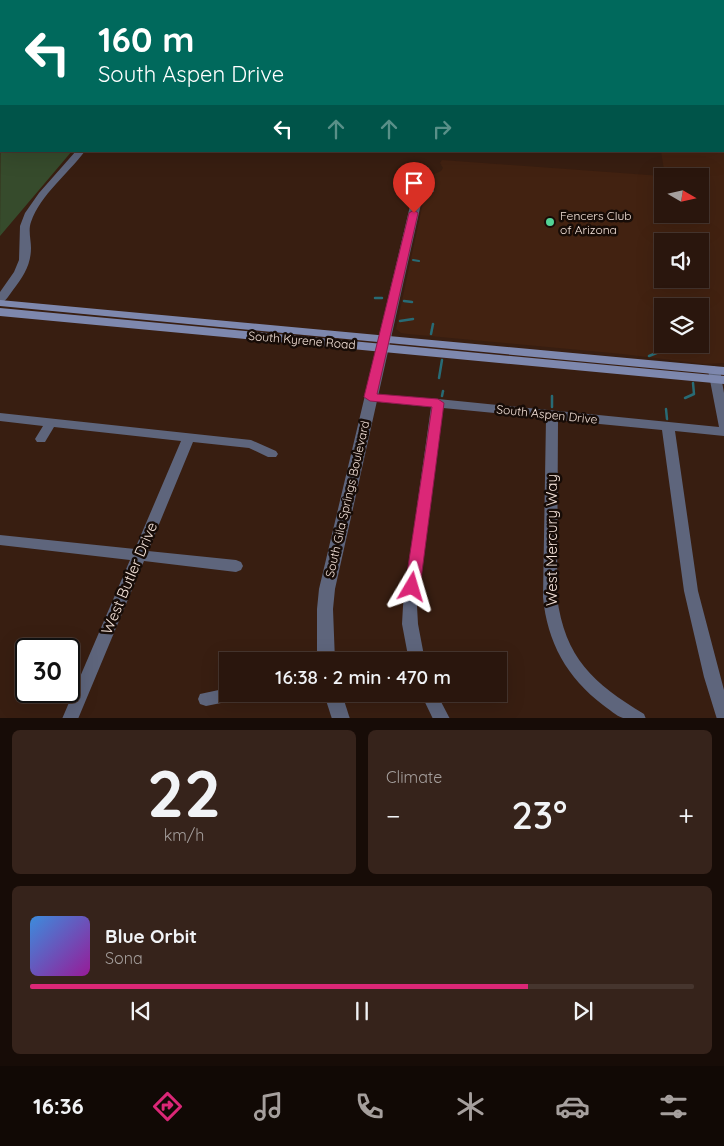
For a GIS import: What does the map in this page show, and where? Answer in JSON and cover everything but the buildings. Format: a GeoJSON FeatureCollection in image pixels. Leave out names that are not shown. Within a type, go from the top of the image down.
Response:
{"type":"FeatureCollection","features":[{"type":"Feature","properties":{"kind":"main road","name":"South Kyrene Road"},"geometry":{"type":"LineString","coordinates":[[0,301],[383,343]]}},
{"type":"Feature","properties":{"kind":"main road","name":"South Kyrene Road"},"geometry":{"type":"LineString","coordinates":[[0,312],[383,343],[719,375]]}},
{"type":"Feature","properties":{"kind":"street"},"geometry":{"type":"LineString","coordinates":[[0,301],[15,280],[24,261],[24,230],[28,218],[80,152]]}},
{"type":"Feature","properties":{"kind":"street","name":"South Gila Springs Boulevard"},"geometry":{"type":"LineString","coordinates":[[326,652],[325,609],[327,589],[424,168]]}},
{"type":"Feature","properties":{"kind":"street"},"geometry":{"type":"LineString","coordinates":[[719,375],[724,426]]}},
{"type":"Feature","properties":{"kind":"street","name":"South Aspen Drive"},"geometry":{"type":"LineString","coordinates":[[370,397],[724,432]]}},
{"type":"Feature","properties":{"kind":"street"},"geometry":{"type":"LineString","coordinates":[[415,652],[410,624],[410,606],[438,403]]}},
{"type":"Feature","properties":{"kind":"street","name":"West Mercury Way"},"geometry":{"type":"LineString","coordinates":[[552,414],[550,597],[553,624],[570,662],[584,678],[603,696],[638,718]]}},
{"type":"Feature","properties":{"kind":"street"},"geometry":{"type":"LineString","coordinates":[[0,417],[251,444],[272,454]]}},
{"type":"Feature","properties":{"kind":"street"},"geometry":{"type":"LineString","coordinates":[[41,439],[51,422]]}},
{"type":"Feature","properties":{"kind":"street"},"geometry":{"type":"LineString","coordinates":[[668,426],[691,591],[712,677],[724,716]]}},
{"type":"Feature","properties":{"kind":"street","name":"West Butler Drive"},"geometry":{"type":"LineString","coordinates":[[70,718],[189,437]]}},
{"type":"Feature","properties":{"kind":"street"},"geometry":{"type":"LineString","coordinates":[[0,540],[236,566]]}},
{"type":"Feature","properties":{"kind":"street"},"geometry":{"type":"LineString","coordinates":[[206,699],[219,697]]}},
{"type":"Feature","properties":{"kind":"street"},"geometry":{"type":"LineString","coordinates":[[336,702],[341,718]]}},
{"type":"Feature","properties":{"kind":"street"},"geometry":{"type":"LineString","coordinates":[[433,702],[442,718]]}},
{"type":"Feature","properties":{"kind":"shaded area"},"geometry":{"type":"Polygon","coordinates":[[[661,152],[724,152],[724,363],[704,364],[622,354],[401,333],[396,329],[428,179],[430,176],[441,171],[443,168],[440,163],[442,160],[654,175],[654,223],[709,223],[709,168],[664,168],[661,152]]]}},
{"type":"Feature","properties":{"kind":"green space"},"geometry":{"type":"Polygon","coordinates":[[[0,152],[71,152],[0,236],[0,152]]]}},
{"type":"Feature","properties":{"kind":"waterway"},"geometry":{"type":"LineString","coordinates":[[404,189],[409,189]]}},
{"type":"Feature","properties":{"kind":"waterway"},"geometry":{"type":"LineString","coordinates":[[428,190],[433,191]]}},
{"type":"Feature","properties":{"kind":"waterway"},"geometry":{"type":"LineString","coordinates":[[413,260],[419,261]]}},
{"type":"Feature","properties":{"kind":"waterway"},"geometry":{"type":"LineString","coordinates":[[375,298],[382,298]]}},
{"type":"Feature","properties":{"kind":"waterway"},"geometry":{"type":"LineString","coordinates":[[404,301],[412,302]]}},
{"type":"Feature","properties":{"kind":"waterway"},"geometry":{"type":"LineString","coordinates":[[400,321],[413,319]]}},
{"type":"Feature","properties":{"kind":"waterway"},"geometry":{"type":"LineString","coordinates":[[431,334],[433,324]]}},
{"type":"Feature","properties":{"kind":"waterway"},"geometry":{"type":"LineString","coordinates":[[649,356],[656,353]]}},
{"type":"Feature","properties":{"kind":"waterway"},"geometry":{"type":"LineString","coordinates":[[439,378],[442,360]]}},
{"type":"Feature","properties":{"kind":"waterway"},"geometry":{"type":"LineString","coordinates":[[685,398],[694,394],[693,383]]}},
{"type":"Feature","properties":{"kind":"waterway"},"geometry":{"type":"LineString","coordinates":[[442,396],[443,391]]}},
{"type":"Feature","properties":{"kind":"waterway"},"geometry":{"type":"LineString","coordinates":[[552,396],[552,407]]}},
{"type":"Feature","properties":{"kind":"waterway"},"geometry":{"type":"LineString","coordinates":[[666,409],[667,419]]}},
{"type":"Feature","properties":{"kind":"place","name":"Fencers Club of Arizona"},"geometry":{"type":"Point","coordinates":[550,222]}},
{"type":"Feature","properties":{"kind":"route"},"geometry":{"type":"LineString","coordinates":[[412,587],[438,403],[370,397],[414,213]]}}]}
